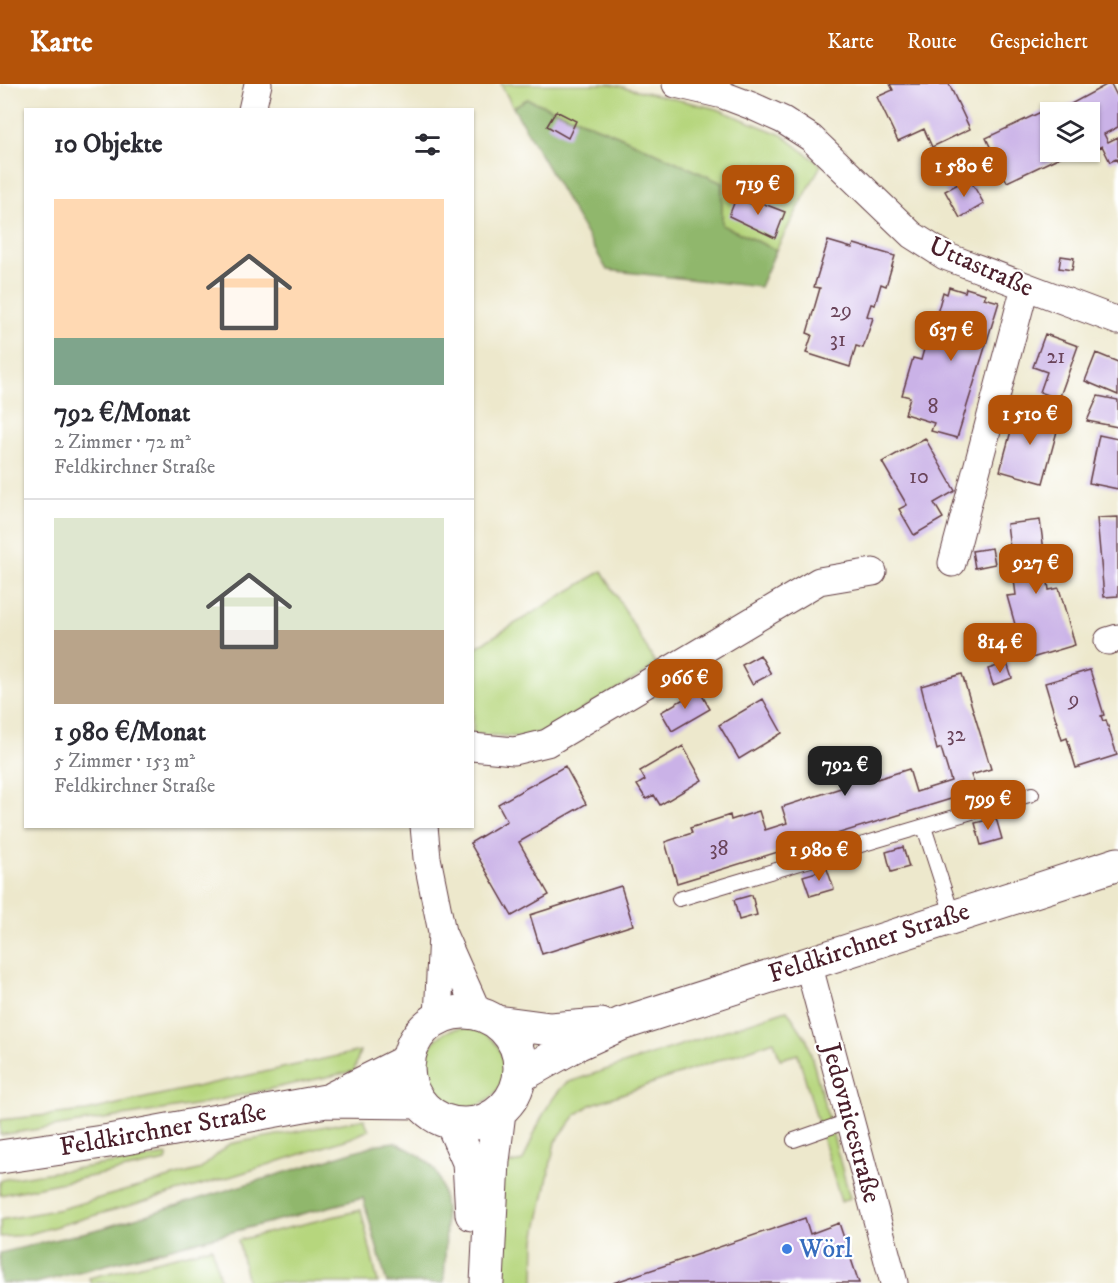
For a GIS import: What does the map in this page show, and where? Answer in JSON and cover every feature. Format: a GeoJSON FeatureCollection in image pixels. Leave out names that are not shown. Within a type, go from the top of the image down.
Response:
{"type":"FeatureCollection","features":[{"type":"Feature","properties":{"kind":"main road","name":"Feldkirchner Straße"},"geometry":{"type":"LineString","coordinates":[[520,1077],[576,1044],[621,1024],[1118,864]]}},
{"type":"Feature","properties":{"kind":"main road"},"geometry":{"type":"LineString","coordinates":[[451,1013],[487,1017],[508,1033],[516,1046],[520,1061],[520,1077],[509,1102],[485,1121],[468,1125],[452,1123],[428,1112],[410,1086],[409,1060],[417,1036],[438,1018],[451,1013]]}},
{"type":"Feature","properties":{"kind":"main road","name":"Feldkirchner Straße"},"geometry":{"type":"LineString","coordinates":[[487,1017],[550,1029],[621,1024]]}},
{"type":"Feature","properties":{"kind":"main road","name":"Feldkirchner Straße"},"geometry":{"type":"LineString","coordinates":[[326,1101],[409,1060]]}},
{"type":"Feature","properties":{"kind":"main road","name":"Feldkirchner Straße"},"geometry":{"type":"LineString","coordinates":[[0,1157],[110,1141],[326,1101],[419,1102]]}},
{"type":"Feature","properties":{"kind":"main road"},"geometry":{"type":"LineString","coordinates":[[487,1283],[499,1112]]}},
{"type":"Feature","properties":{"kind":"main road"},"geometry":{"type":"LineString","coordinates":[[452,1123],[469,1162],[472,1187],[470,1283]]}},
{"type":"Feature","properties":{"kind":"street"},"geometry":{"type":"LineString","coordinates":[[252,108],[258,84]]}},
{"type":"Feature","properties":{"kind":"street","name":"Uttastraße"},"geometry":{"type":"LineString","coordinates":[[676,84],[723,95],[783,120],[811,138],[912,235],[945,256],[1118,321]]}},
{"type":"Feature","properties":{"kind":"street"},"geometry":{"type":"LineString","coordinates":[[952,563],[1025,287]]}},
{"type":"Feature","properties":{"kind":"street"},"geometry":{"type":"LineString","coordinates":[[474,747],[514,751],[547,744],[819,581],[873,572]]}},
{"type":"Feature","properties":{"kind":"street"},"geometry":{"type":"LineString","coordinates":[[424,828],[427,858],[442,932],[438,1018]]}},
{"type":"Feature","properties":{"kind":"street"},"geometry":{"type":"LineString","coordinates":[[442,932],[487,1017]]}},
{"type":"Feature","properties":{"kind":"street","name":"Jedovnicestraße"},"geometry":{"type":"LineString","coordinates":[[808,963],[894,1283]]}},
{"type":"Feature","properties":{"kind":"lane"},"geometry":{"type":"LineString","coordinates":[[679,899],[1032,794]]}},
{"type":"Feature","properties":{"kind":"lane"},"geometry":{"type":"LineString","coordinates":[[924,827],[953,917]]}},
{"type":"Feature","properties":{"kind":"lane"},"geometry":{"type":"LineString","coordinates":[[794,1140],[851,1120]]}},
{"type":"Feature","properties":{"kind":"green space"},"geometry":{"type":"Polygon","coordinates":[[[501,84],[611,84],[717,109],[782,135],[821,165],[776,250],[722,225],[722,183],[617,135],[528,99],[513,107],[501,84]]]}},
{"type":"Feature","properties":{"kind":"green space"},"geometry":{"type":"Polygon","coordinates":[[[527,99],[617,135],[722,183],[722,225],[776,250],[760,287],[607,270],[513,107],[527,99]]]}},
{"type":"Feature","properties":{"kind":"green space"},"geometry":{"type":"Polygon","coordinates":[[[602,571],[657,666],[545,731],[520,737],[474,734],[474,648],[602,571]]]}},
{"type":"Feature","properties":{"kind":"green space"},"geometry":{"type":"Polygon","coordinates":[[[787,1010],[807,1040],[850,1198],[841,1202],[798,1054],[780,1059],[774,1041],[590,1105],[576,1115],[555,1142],[535,1240],[534,1283],[494,1283],[500,1165],[523,1161],[546,1110],[566,1083],[787,1010]]]}},
{"type":"Feature","properties":{"kind":"green space"},"geometry":{"type":"Polygon","coordinates":[[[456,1028],[472,1028],[493,1039],[504,1060],[504,1076],[493,1097],[472,1108],[456,1108],[442,1102],[430,1090],[424,1076],[424,1060],[430,1046],[442,1034],[456,1028]]]}},
{"type":"Feature","properties":{"kind":"green space"},"geometry":{"type":"Polygon","coordinates":[[[360,1051],[354,1071],[200,1104],[0,1135],[0,1120],[86,1111],[360,1051]]]}},
{"type":"Feature","properties":{"kind":"green space"},"geometry":{"type":"Polygon","coordinates":[[[364,1119],[369,1130],[351,1138],[233,1176],[26,1235],[0,1237],[0,1220],[61,1209],[201,1169],[229,1144],[364,1119]]]}},
{"type":"Feature","properties":{"kind":"green space"},"geometry":{"type":"Polygon","coordinates":[[[395,1142],[433,1167],[440,1183],[446,1226],[444,1283],[387,1283],[363,1198],[36,1283],[0,1283],[0,1253],[103,1228],[378,1144],[395,1142]]]}},
{"type":"Feature","properties":{"kind":"green space"},"geometry":{"type":"Polygon","coordinates":[[[168,1155],[166,1161],[0,1195],[0,1181],[6,1179],[168,1155]]]}},
{"type":"Feature","properties":{"kind":"green space"},"geometry":{"type":"Polygon","coordinates":[[[361,1210],[378,1283],[248,1283],[238,1240],[361,1210]]]}},
{"type":"Feature","properties":{"kind":"green space"},"geometry":{"type":"Polygon","coordinates":[[[212,1247],[221,1283],[91,1283],[89,1278],[212,1247]]]}},
{"type":"Feature","properties":{"kind":"building"},"geometry":{"type":"Polygon","coordinates":[[[890,84],[949,84],[970,129],[932,147],[924,129],[898,141],[877,97],[893,90],[890,84]]]}},
{"type":"Feature","properties":{"kind":"building"},"geometry":{"type":"Polygon","coordinates":[[[1111,84],[1118,98],[1118,127],[1104,134],[1108,142],[1118,137],[1118,163],[1116,159],[1110,162],[1102,146],[1100,147],[1100,102],[1074,102],[1111,84]]]}},
{"type":"Feature","properties":{"kind":"building"},"geometry":{"type":"Polygon","coordinates":[[[556,111],[576,121],[568,138],[547,126],[556,111]]]}},
{"type":"Feature","properties":{"kind":"building"},"geometry":{"type":"Polygon","coordinates":[[[1040,112],[1040,162],[1049,162],[1007,182],[986,138],[1040,112]]]}},
{"type":"Feature","properties":{"kind":"building"},"geometry":{"type":"Polygon","coordinates":[[[969,178],[984,204],[960,218],[945,191],[969,178]]]}},
{"type":"Feature","properties":{"kind":"building"},"geometry":{"type":"Polygon","coordinates":[[[736,198],[757,206],[759,202],[785,212],[775,238],[729,216],[736,198]]]}},
{"type":"Feature","properties":{"kind":"building"},"geometry":{"type":"Polygon","coordinates":[[[828,241],[852,248],[854,244],[895,256],[886,286],[881,284],[875,305],[871,304],[867,316],[873,318],[863,348],[856,346],[850,367],[806,353],[812,335],[807,333],[820,288],[814,287],[828,241]]]}},
{"type":"Feature","properties":{"kind":"building"},"geometry":{"type":"Polygon","coordinates":[[[1061,256],[1074,258],[1072,270],[1059,268],[1061,256]]]}},
{"type":"Feature","properties":{"kind":"building"},"geometry":{"type":"Polygon","coordinates":[[[949,287],[965,292],[966,288],[986,294],[984,298],[999,302],[957,438],[931,431],[934,423],[905,414],[910,397],[902,395],[913,358],[921,360],[926,342],[955,351],[960,332],[938,325],[940,318],[936,317],[943,292],[947,294],[949,287]]]}},
{"type":"Feature","properties":{"kind":"building"},"geometry":{"type":"Polygon","coordinates":[[[1045,334],[1078,346],[1059,399],[1040,392],[1047,372],[1033,367],[1045,334]]]}},
{"type":"Feature","properties":{"kind":"building"},"geometry":{"type":"Polygon","coordinates":[[[1096,353],[1118,362],[1118,395],[1085,381],[1096,353]]]}},
{"type":"Feature","properties":{"kind":"building"},"geometry":{"type":"Polygon","coordinates":[[[1098,396],[1118,400],[1118,427],[1087,421],[1098,396]]]}},
{"type":"Feature","properties":{"kind":"building"},"geometry":{"type":"Polygon","coordinates":[[[1017,409],[1060,420],[1043,483],[1000,471],[1017,409]]]}},
{"type":"Feature","properties":{"kind":"building"},"geometry":{"type":"Polygon","coordinates":[[[1099,435],[1118,439],[1118,489],[1089,483],[1099,435]]]}},
{"type":"Feature","properties":{"kind":"building"},"geometry":{"type":"Polygon","coordinates":[[[925,438],[955,491],[934,503],[943,518],[914,535],[899,509],[907,505],[882,462],[925,438]]]}},
{"type":"Feature","properties":{"kind":"building"},"geometry":{"type":"Polygon","coordinates":[[[1118,517],[1118,596],[1104,597],[1097,518],[1118,517]]]}},
{"type":"Feature","properties":{"kind":"building"},"geometry":{"type":"Polygon","coordinates":[[[1040,520],[1049,590],[1059,588],[1075,645],[1025,660],[1007,596],[1016,595],[1007,524],[1040,520]]]}},
{"type":"Feature","properties":{"kind":"building"},"geometry":{"type":"Polygon","coordinates":[[[992,548],[995,564],[975,568],[972,551],[992,548]]]}},
{"type":"Feature","properties":{"kind":"building"},"geometry":{"type":"Polygon","coordinates":[[[760,655],[771,674],[752,684],[742,665],[760,655]]]}},
{"type":"Feature","properties":{"kind":"building"},"geometry":{"type":"Polygon","coordinates":[[[1007,663],[1012,678],[993,685],[988,669],[1007,663]]]}},
{"type":"Feature","properties":{"kind":"building"},"geometry":{"type":"Polygon","coordinates":[[[1090,670],[1104,715],[1101,716],[1103,721],[1106,720],[1117,755],[1076,768],[1067,738],[1062,740],[1045,683],[1090,670]]]}},
{"type":"Feature","properties":{"kind":"building"},"geometry":{"type":"Polygon","coordinates":[[[962,674],[991,769],[971,775],[977,791],[677,883],[665,842],[692,833],[690,828],[730,815],[731,820],[759,811],[765,830],[787,823],[782,807],[844,787],[843,783],[875,773],[877,779],[909,769],[916,792],[951,781],[941,748],[937,750],[921,686],[962,674]]]}},
{"type":"Feature","properties":{"kind":"building"},"geometry":{"type":"Polygon","coordinates":[[[699,690],[710,709],[672,731],[661,712],[699,690]]]}},
{"type":"Feature","properties":{"kind":"building"},"geometry":{"type":"Polygon","coordinates":[[[763,699],[782,733],[739,759],[719,725],[763,699]]]}},
{"type":"Feature","properties":{"kind":"building"},"geometry":{"type":"Polygon","coordinates":[[[683,746],[702,780],[660,805],[654,795],[646,799],[637,785],[645,780],[640,771],[683,746]]]}},
{"type":"Feature","properties":{"kind":"building"},"geometry":{"type":"Polygon","coordinates":[[[565,766],[586,804],[519,842],[549,895],[512,916],[470,843],[507,821],[498,804],[565,766]]]}},
{"type":"Feature","properties":{"kind":"building"},"geometry":{"type":"Polygon","coordinates":[[[996,818],[1002,839],[981,845],[975,823],[996,818]]]}},
{"type":"Feature","properties":{"kind":"building"},"geometry":{"type":"Polygon","coordinates":[[[903,847],[909,867],[891,872],[886,852],[903,847]]]}},
{"type":"Feature","properties":{"kind":"building"},"geometry":{"type":"Polygon","coordinates":[[[827,869],[834,889],[810,896],[803,876],[827,869]]]}},
{"type":"Feature","properties":{"kind":"building"},"geometry":{"type":"Polygon","coordinates":[[[621,886],[633,925],[542,954],[530,915],[621,886]]]}},
{"type":"Feature","properties":{"kind":"building"},"geometry":{"type":"Polygon","coordinates":[[[752,895],[757,915],[739,920],[734,900],[752,895]]]}},
{"type":"Feature","properties":{"kind":"building"},"geometry":{"type":"Polygon","coordinates":[[[805,1218],[810,1234],[839,1223],[859,1283],[613,1283],[805,1218]]]}},
{"type":"Feature","properties":{"kind":"place","name":"Wörl"},"geometry":{"type":"Point","coordinates":[787,1249]}}]}
